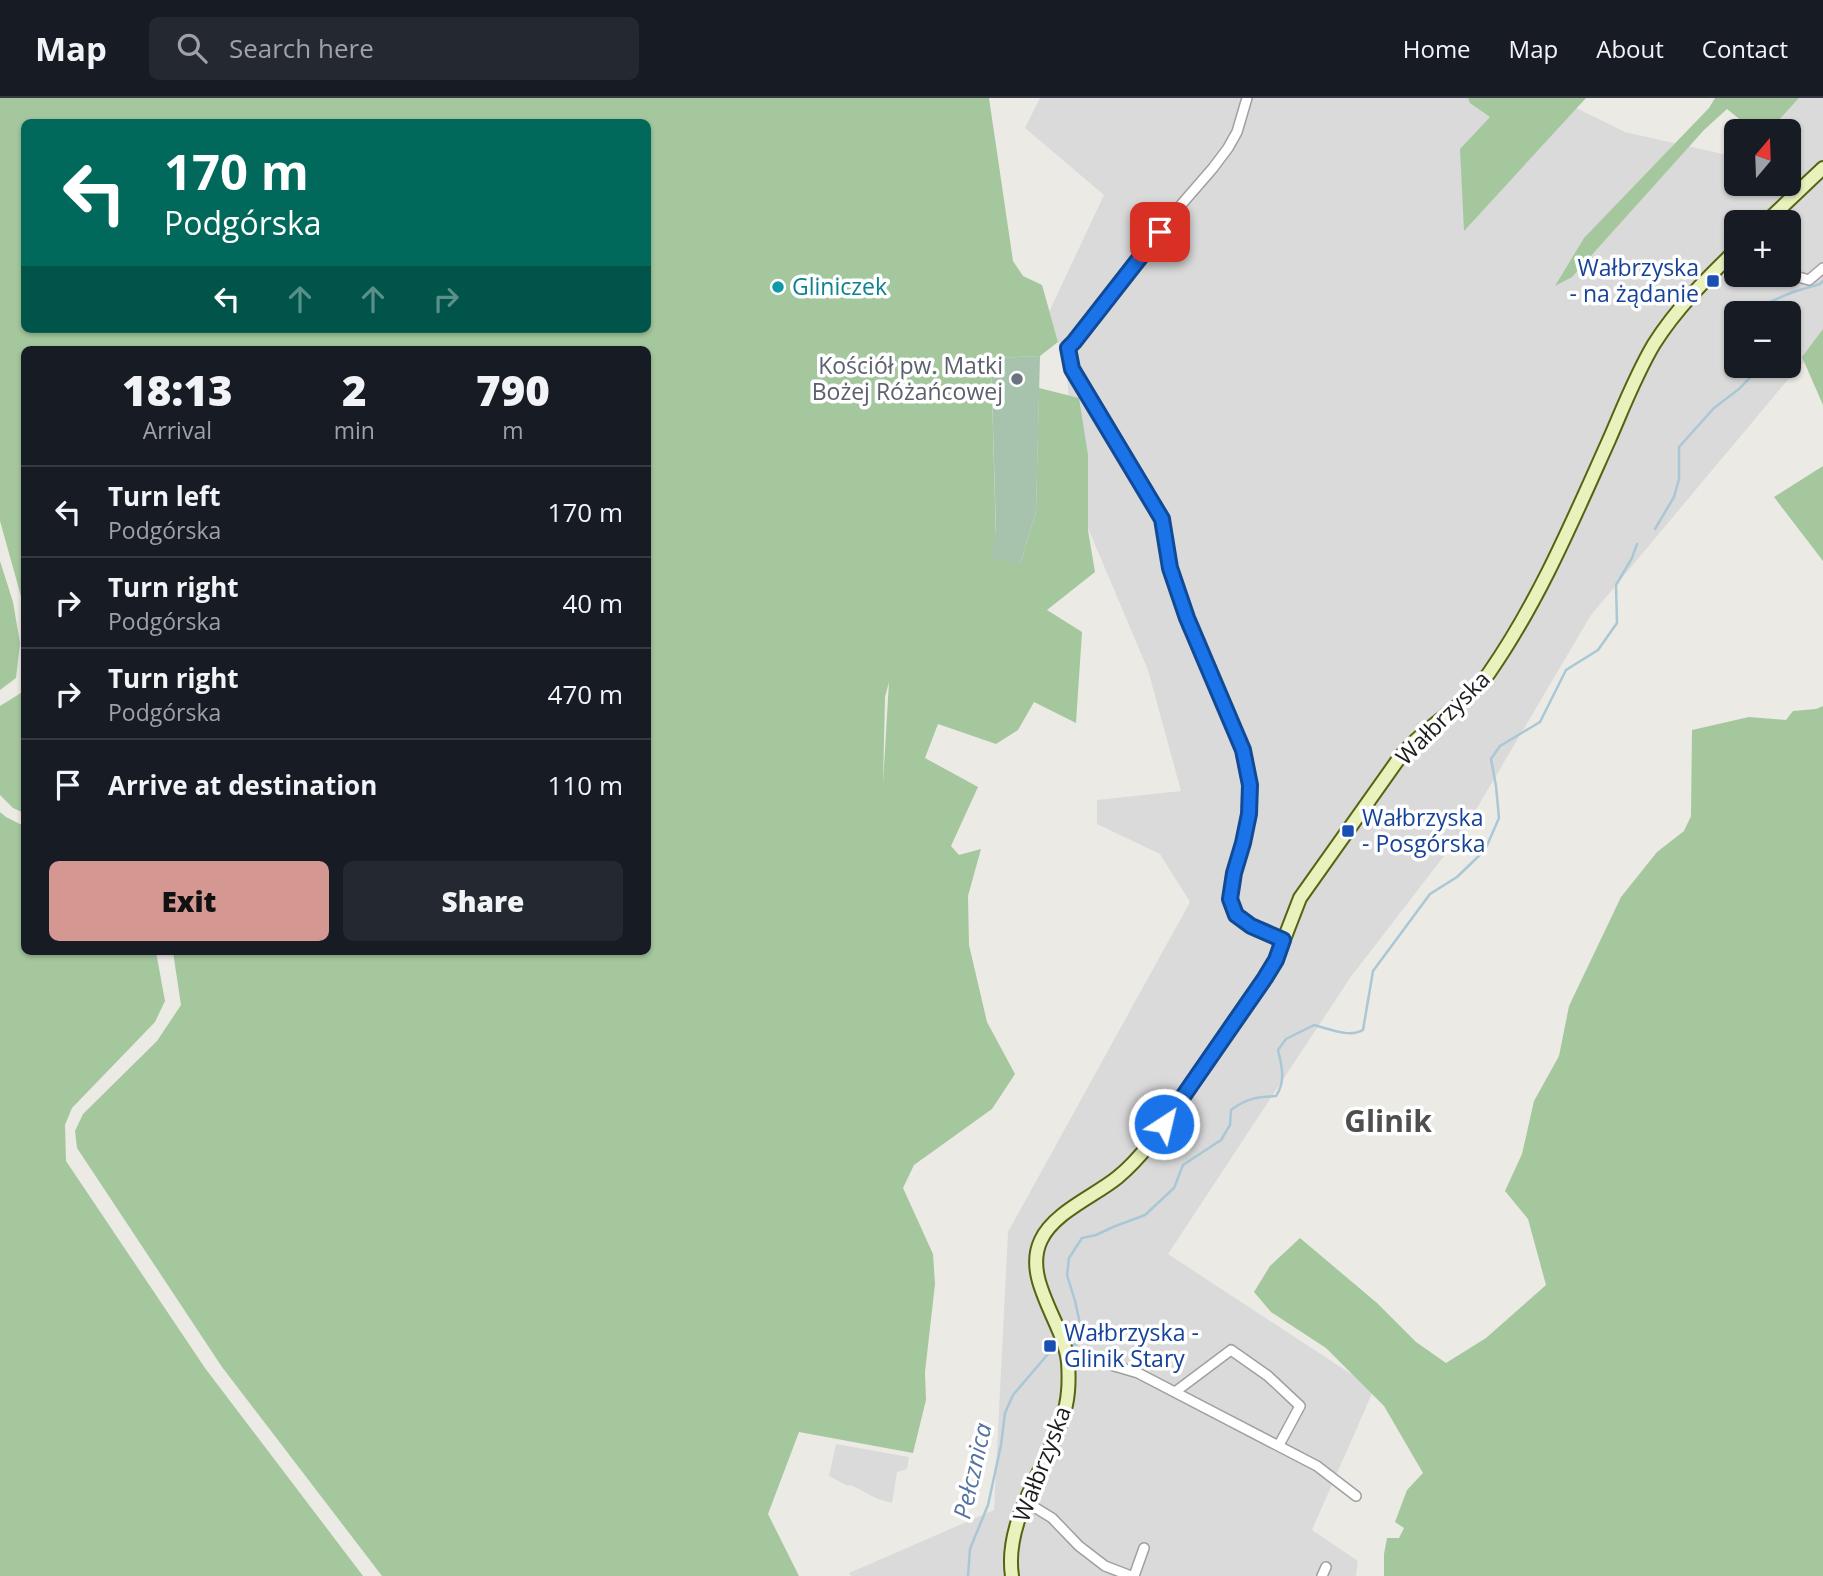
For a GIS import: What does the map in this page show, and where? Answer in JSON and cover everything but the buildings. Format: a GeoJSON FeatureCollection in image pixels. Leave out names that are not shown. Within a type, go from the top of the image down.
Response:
{"type":"FeatureCollection","features":[{"type":"Feature","properties":{"kind":"main road"},"geometry":{"type":"LineString","coordinates":[[1779,210],[1823,168]]}},
{"type":"Feature","properties":{"kind":"main road","name":"Wałbrzyska"},"geometry":{"type":"LineString","coordinates":[[1012,1576],[1012,1546],[1026,1502],[1062,1419],[1068,1393],[1066,1351],[1037,1274],[1036,1253],[1044,1234],[1052,1224],[1117,1178],[1136,1161],[1265,978],[1276,960],[1300,898],[1401,757],[1416,739],[1474,691],[1507,647],[1563,543],[1654,344],[1670,320],[1724,262]]}},
{"type":"Feature","properties":{"kind":"street"},"geometry":{"type":"LineString","coordinates":[[1247,98],[1237,132],[1228,148],[1068,348],[1072,369],[1162,519],[1170,568],[1187,618],[1243,750],[1250,785],[1249,814],[1230,899],[1236,915],[1251,926],[1283,940]]}},
{"type":"Feature","properties":{"kind":"street"},"geometry":{"type":"LineString","coordinates":[[1801,278],[1809,280],[1823,268]]}},
{"type":"Feature","properties":{"kind":"street"},"geometry":{"type":"LineString","coordinates":[[1175,1392],[1231,1350],[1268,1377],[1300,1406],[1279,1445]]}},
{"type":"Feature","properties":{"kind":"street"},"geometry":{"type":"LineString","coordinates":[[1066,1351],[1138,1373],[1317,1466],[1356,1496]]}},
{"type":"Feature","properties":{"kind":"street"},"geometry":{"type":"LineString","coordinates":[[1026,1502],[1052,1518],[1079,1546],[1105,1566],[1132,1576],[1144,1548]]}},
{"type":"Feature","properties":{"kind":"shaded area"},"geometry":{"type":"Polygon","coordinates":[[[1040,98],[1556,98],[1625,132],[1724,154],[1724,196],[1801,196],[1801,119],[1780,119],[1799,98],[1823,98],[1823,345],[1801,365],[1801,301],[1724,301],[1724,378],[1789,378],[1591,615],[1464,830],[1350,978],[1168,1254],[1374,1389],[1312,1530],[1358,1561],[1356,1576],[851,1576],[849,1573],[994,1510],[1008,1232],[1190,902],[1160,854],[1097,824],[1097,800],[1181,791],[1148,670],[1074,495],[1067,371],[1049,312],[1104,195],[1025,128],[1040,98]]]}},
{"type":"Feature","properties":{"kind":"shaded area"},"geometry":{"type":"Polygon","coordinates":[[[836,1444],[909,1457],[907,1469],[897,1472],[892,1503],[829,1476],[836,1444]]]}},
{"type":"Feature","properties":{"kind":"green space"},"geometry":{"type":"Polygon","coordinates":[[[0,98],[989,98],[1013,261],[1023,276],[1042,285],[1058,342],[1040,356],[991,358],[996,539],[1020,564],[1036,512],[1039,388],[1079,398],[1088,455],[1088,530],[1095,572],[1047,610],[1082,632],[1076,723],[1034,702],[1018,730],[996,744],[938,724],[925,758],[978,787],[951,846],[959,855],[981,849],[968,896],[969,945],[987,1022],[1015,1074],[992,1109],[914,1165],[903,1188],[933,1254],[935,1284],[925,1372],[926,1400],[913,1453],[799,1432],[768,1514],[799,1576],[382,1576],[222,1367],[77,1148],[75,1131],[83,1114],[157,1041],[181,1005],[173,955],[651,955],[651,346],[21,346],[21,596],[0,521],[0,98]],[[889,682],[885,697],[883,783],[889,682]]]}},
{"type":"Feature","properties":{"kind":"green space"},"geometry":{"type":"Polygon","coordinates":[[[1468,98],[1586,98],[1464,231],[1460,149],[1490,117],[1470,103],[1468,98]]]}},
{"type":"Feature","properties":{"kind":"green space"},"geometry":{"type":"Polygon","coordinates":[[[1715,98],[1799,98],[1780,119],[1739,119],[1727,109],[1704,130],[1572,277],[1555,286],[1584,238],[1709,108],[1715,98]]]}},
{"type":"Feature","properties":{"kind":"green space"},"geometry":{"type":"Polygon","coordinates":[[[1823,329],[1823,405],[1802,357],[1823,329]]]}},
{"type":"Feature","properties":{"kind":"green space"},"geometry":{"type":"Polygon","coordinates":[[[1040,356],[1036,512],[1020,564],[991,559],[996,530],[991,358],[1040,356]]]}},
{"type":"Feature","properties":{"kind":"green space"},"geometry":{"type":"Polygon","coordinates":[[[1823,466],[1823,561],[1774,497],[1823,466]]]}},
{"type":"Feature","properties":{"kind":"green space"},"geometry":{"type":"Polygon","coordinates":[[[0,561],[13,602],[20,643],[16,678],[0,690],[0,561]]]}},
{"type":"Feature","properties":{"kind":"green space"},"geometry":{"type":"Polygon","coordinates":[[[21,693],[21,812],[13,808],[0,795],[0,706],[21,693]]]}},
{"type":"Feature","properties":{"kind":"green space"},"geometry":{"type":"Polygon","coordinates":[[[1823,706],[1823,1576],[1384,1576],[1387,1538],[1399,1538],[1404,1528],[1395,1522],[1407,1490],[1423,1473],[1384,1406],[1326,1348],[1271,1312],[1254,1292],[1270,1266],[1300,1238],[1377,1303],[1416,1342],[1446,1363],[1486,1338],[1546,1285],[1528,1219],[1505,1191],[1522,1154],[1534,1101],[1559,1056],[1569,1006],[1621,897],[1657,852],[1684,831],[1691,816],[1692,730],[1749,717],[1786,720],[1793,711],[1823,706]]]}},
{"type":"Feature","properties":{"kind":"green space"},"geometry":{"type":"Polygon","coordinates":[[[0,812],[21,824],[21,955],[157,955],[165,1001],[155,1022],[72,1108],[65,1125],[66,1161],[205,1368],[363,1576],[0,1576],[0,812]]]}},
{"type":"Feature","properties":{"kind":"waterway","name":"Pełcznica"},"geometry":{"type":"LineString","coordinates":[[1772,301],[1823,281]]}},
{"type":"Feature","properties":{"kind":"waterway","name":"Pełcznica"},"geometry":{"type":"LineString","coordinates":[[1655,529],[1674,497],[1679,479],[1679,447],[1714,408],[1750,378]]}},
{"type":"Feature","properties":{"kind":"waterway","name":"Pełcznica"},"geometry":{"type":"LineString","coordinates":[[1068,1347],[1080,1343],[1081,1328],[1067,1275],[1069,1258],[1082,1238],[1145,1215],[1174,1188],[1183,1165],[1221,1140],[1230,1125],[1231,1110],[1252,1099],[1276,1096],[1282,1079],[1278,1050],[1286,1039],[1314,1025],[1346,1033],[1363,1030],[1373,971],[1430,894],[1457,877],[1485,850],[1499,818],[1491,759],[1500,746],[1540,722],[1566,670],[1598,650],[1617,623],[1616,585],[1637,544]]}},
{"type":"Feature","properties":{"kind":"waterway","name":"Pełcznica"},"geometry":{"type":"LineString","coordinates":[[968,1576],[970,1549],[988,1505],[1005,1413],[1013,1395],[1048,1354],[1062,1349]]}},
{"type":"Feature","properties":{"kind":"place","name":"Wałbrzyska - na żądanie"},"geometry":{"type":"Point","coordinates":[1713,281]}},
{"type":"Feature","properties":{"kind":"place","name":"Gliniczek"},"geometry":{"type":"Point","coordinates":[778,287]}},
{"type":"Feature","properties":{"kind":"place","name":"Kościół pw. Matki Bożej Różańcowej"},"geometry":{"type":"Point","coordinates":[1017,379]}},
{"type":"Feature","properties":{"kind":"place","name":"Wałbrzyska - Posgórska"},"geometry":{"type":"Point","coordinates":[1348,831]}},
{"type":"Feature","properties":{"kind":"place","name":"Wałbrzyska - Glinik Stary"},"geometry":{"type":"Point","coordinates":[1050,1346]}},
{"type":"Feature","properties":{"kind":"district","name":"Glinik"},"geometry":{"type":"Point","coordinates":[1388,1122]}},
{"type":"Feature","properties":{"kind":"route"},"geometry":{"type":"LineString","coordinates":[[1160,232],[1068,348],[1072,369],[1162,519],[1170,568],[1187,618],[1243,750],[1250,785],[1249,814],[1230,899],[1236,915],[1251,926],[1283,940],[1276,960],[1265,978],[1164,1124]]}}]}
